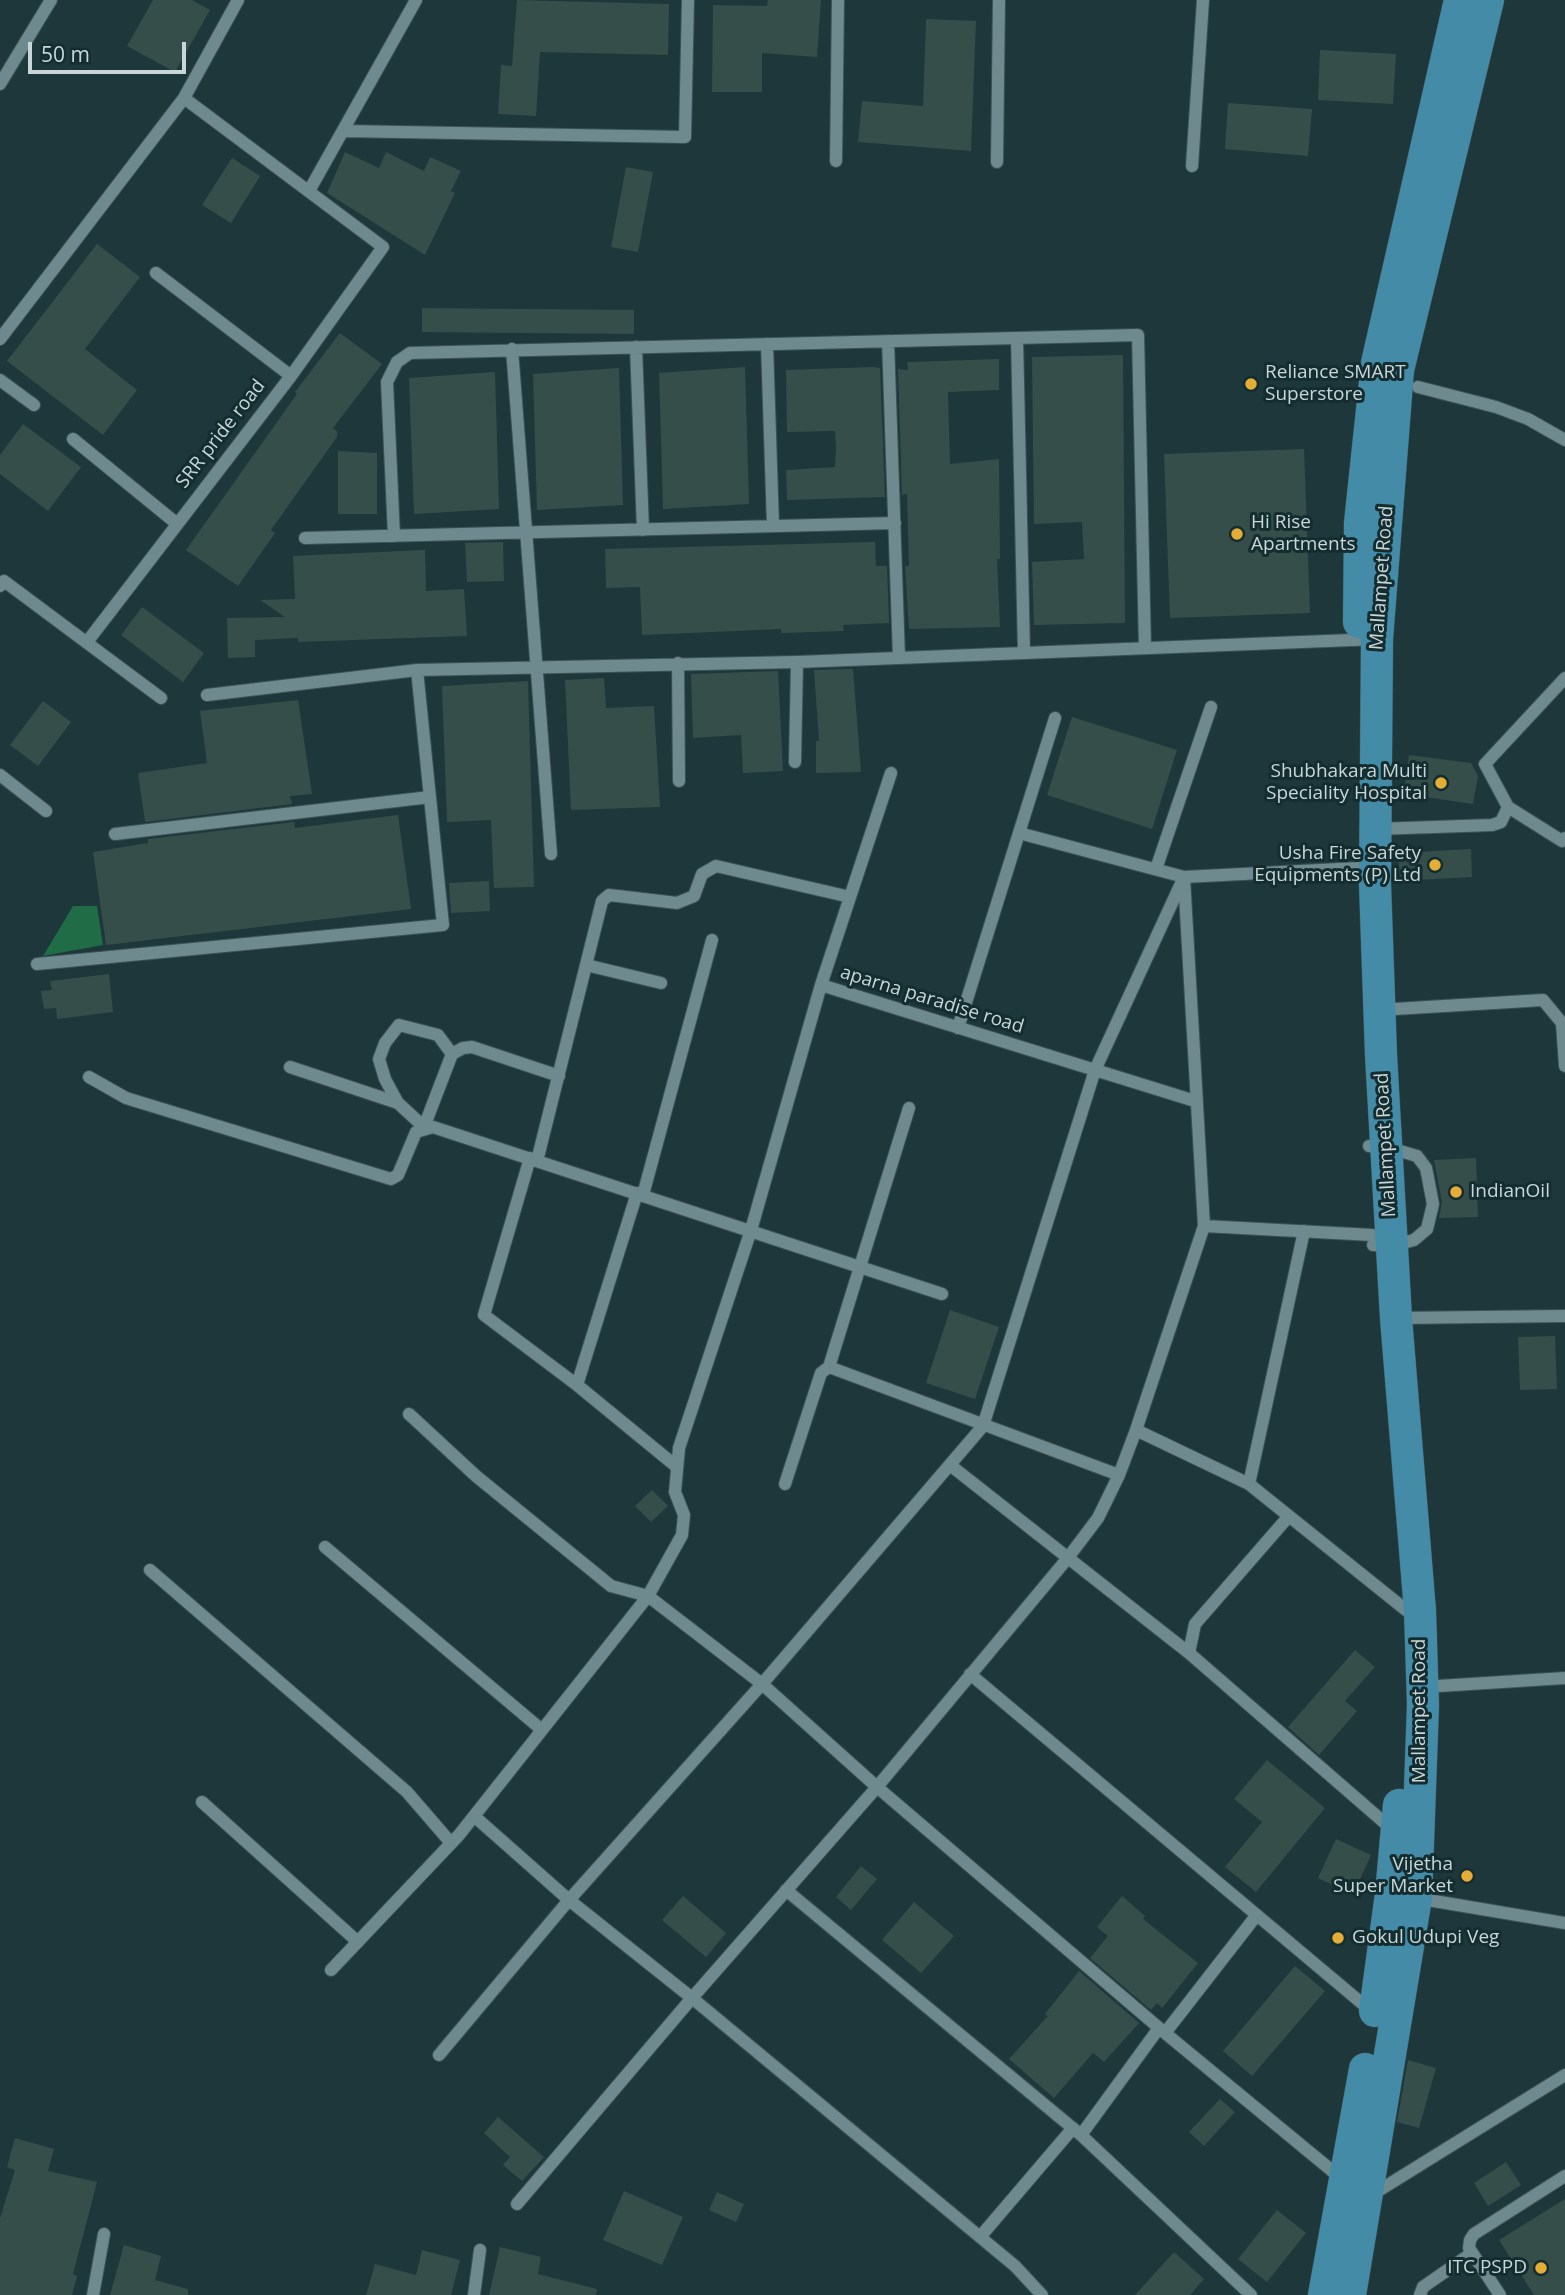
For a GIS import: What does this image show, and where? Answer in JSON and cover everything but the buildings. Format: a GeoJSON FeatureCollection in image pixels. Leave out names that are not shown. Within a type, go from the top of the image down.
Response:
{"type":"FeatureCollection","features":[{"type":"Feature","properties":{"kind":"main road","name":"Mallampet Road"},"geometry":{"type":"LineString","coordinates":[[1350,2295],[1355,2190],[1384,2016],[1422,1687],[1379,1242],[1373,1010],[1376,829],[1360,523],[1377,363],[1460,0]]}},
{"type":"Feature","properties":{"kind":"main road","name":"Mallampet Road"},"geometry":{"type":"LineString","coordinates":[[1373,1010],[1359,867],[1368,639],[1398,370],[1488,0]]}},
{"type":"Feature","properties":{"kind":"main road","name":"Mallampet Road"},"geometry":{"type":"LineString","coordinates":[[1379,1242],[1396,1318],[1392,1368]]}},
{"type":"Feature","properties":{"kind":"main road","name":"Mallampet Road"},"geometry":{"type":"LineString","coordinates":[[1384,2016],[1416,1898],[1407,1835],[1407,1688],[1413,1611]]}},
{"type":"Feature","properties":{"kind":"main road","name":"Mallampet Road"},"geometry":{"type":"LineString","coordinates":[[1324,2295],[1355,2190]]}},
{"type":"Feature","properties":{"kind":"street"},"geometry":{"type":"LineString","coordinates":[[0,84],[51,0]]}},
{"type":"Feature","properties":{"kind":"street"},"geometry":{"type":"LineString","coordinates":[[0,340],[184,97],[238,0]]}},
{"type":"Feature","properties":{"kind":"street"},"geometry":{"type":"LineString","coordinates":[[184,97],[309,191],[416,0]]}},
{"type":"Feature","properties":{"kind":"street"},"geometry":{"type":"LineString","coordinates":[[343,131],[685,137],[688,0]]}},
{"type":"Feature","properties":{"kind":"street"},"geometry":{"type":"LineString","coordinates":[[836,160],[838,0]]}},
{"type":"Feature","properties":{"kind":"street"},"geometry":{"type":"LineString","coordinates":[[997,162],[999,0]]}},
{"type":"Feature","properties":{"kind":"street"},"geometry":{"type":"LineString","coordinates":[[1192,166],[1203,0]]}},
{"type":"Feature","properties":{"kind":"street","name":"SRR pride road"},"geometry":{"type":"LineString","coordinates":[[87,642],[291,376],[383,247],[309,191]]}},
{"type":"Feature","properties":{"kind":"street"},"geometry":{"type":"LineString","coordinates":[[156,273],[291,376]]}},
{"type":"Feature","properties":{"kind":"street"},"geometry":{"type":"LineString","coordinates":[[394,536],[387,382],[397,362],[410,353],[1138,335],[1145,648]]}},
{"type":"Feature","properties":{"kind":"street"},"geometry":{"type":"LineString","coordinates":[[1017,338],[1024,653]]}},
{"type":"Feature","properties":{"kind":"street"},"geometry":{"type":"LineString","coordinates":[[888,341],[900,658]]}},
{"type":"Feature","properties":{"kind":"street"},"geometry":{"type":"LineString","coordinates":[[767,344],[773,526]]}},
{"type":"Feature","properties":{"kind":"street"},"geometry":{"type":"LineString","coordinates":[[636,346],[643,530]]}},
{"type":"Feature","properties":{"kind":"street"},"geometry":{"type":"LineString","coordinates":[[512,349],[551,853]]}},
{"type":"Feature","properties":{"kind":"street"},"geometry":{"type":"LineString","coordinates":[[0,380],[34,405]]}},
{"type":"Feature","properties":{"kind":"street"},"geometry":{"type":"LineString","coordinates":[[1418,387],[1496,407],[1528,419],[1565,440]]}},
{"type":"Feature","properties":{"kind":"street"},"geometry":{"type":"LineString","coordinates":[[73,439],[176,523]]}},
{"type":"Feature","properties":{"kind":"street"},"geometry":{"type":"LineString","coordinates":[[305,538],[895,523]]}},
{"type":"Feature","properties":{"kind":"street"},"geometry":{"type":"LineString","coordinates":[[0,586],[4,580],[161,698]]}},
{"type":"Feature","properties":{"kind":"street"},"geometry":{"type":"LineString","coordinates":[[206,695],[417,670],[537,665],[797,662],[1368,639]]}},
{"type":"Feature","properties":{"kind":"street"},"geometry":{"type":"LineString","coordinates":[[795,762],[797,662]]}},
{"type":"Feature","properties":{"kind":"street"},"geometry":{"type":"LineString","coordinates":[[678,663],[680,781]]}},
{"type":"Feature","properties":{"kind":"street"},"geometry":{"type":"LineString","coordinates":[[37,964],[443,925],[417,670]]}},
{"type":"Feature","properties":{"kind":"street"},"geometry":{"type":"LineString","coordinates":[[1565,678],[1485,764],[1508,807],[1562,841],[1565,838]]}},
{"type":"Feature","properties":{"kind":"street"},"geometry":{"type":"LineString","coordinates":[[1156,869],[1211,707]]}},
{"type":"Feature","properties":{"kind":"street"},"geometry":{"type":"LineString","coordinates":[[958,1028],[1055,718]]}},
{"type":"Feature","properties":{"kind":"street"},"geometry":{"type":"LineString","coordinates":[[821,985],[891,773]]}},
{"type":"Feature","properties":{"kind":"street"},"geometry":{"type":"LineString","coordinates":[[0,775],[46,811]]}},
{"type":"Feature","properties":{"kind":"street"},"geometry":{"type":"LineString","coordinates":[[116,834],[430,797]]}},
{"type":"Feature","properties":{"kind":"street"},"geometry":{"type":"LineString","coordinates":[[1376,829],[1492,825],[1500,822],[1508,807]]}},
{"type":"Feature","properties":{"kind":"street"},"geometry":{"type":"LineString","coordinates":[[1019,833],[1184,877],[1359,867]]}},
{"type":"Feature","properties":{"kind":"street"},"geometry":{"type":"LineString","coordinates":[[677,1467],[577,1385],[484,1315],[559,1076],[603,901],[609,894],[677,903],[694,896],[702,874],[716,866],[850,897]]}},
{"type":"Feature","properties":{"kind":"street"},"geometry":{"type":"LineString","coordinates":[[439,2055],[569,1900],[762,1684],[983,1426],[1095,1070],[1184,877]]}},
{"type":"Feature","properties":{"kind":"street"},"geometry":{"type":"LineString","coordinates":[[517,2204],[692,1998],[877,1787],[1098,1518],[1119,1475],[1136,1430],[1204,1226],[1184,877]]}},
{"type":"Feature","properties":{"kind":"street"},"geometry":{"type":"LineString","coordinates":[[577,1385],[640,1194],[712,940]]}},
{"type":"Feature","properties":{"kind":"street"},"geometry":{"type":"LineString","coordinates":[[586,965],[661,983]]}},
{"type":"Feature","properties":{"kind":"street","name":"aparna paradise road"},"geometry":{"type":"LineString","coordinates":[[331,1970],[452,1843],[474,1816],[648,1596],[682,1535],[684,1515],[675,1492],[679,1448],[751,1230],[821,985],[1195,1101]]}},
{"type":"Feature","properties":{"kind":"street"},"geometry":{"type":"LineString","coordinates":[[1373,1010],[1543,1000],[1562,1023],[1565,1066]]}},
{"type":"Feature","properties":{"kind":"street"},"geometry":{"type":"LineString","coordinates":[[424,1128],[398,1102],[385,1079],[379,1059],[385,1043],[399,1025],[438,1035],[453,1054]]}},
{"type":"Feature","properties":{"kind":"street"},"geometry":{"type":"LineString","coordinates":[[424,1128],[453,1054],[463,1048],[472,1047],[559,1076]]}},
{"type":"Feature","properties":{"kind":"street"},"geometry":{"type":"LineString","coordinates":[[290,1067],[398,1102]]}},
{"type":"Feature","properties":{"kind":"street"},"geometry":{"type":"LineString","coordinates":[[89,1077],[126,1098],[391,1180],[398,1175],[416,1132],[433,1127],[942,1294]]}},
{"type":"Feature","properties":{"kind":"street"},"geometry":{"type":"LineString","coordinates":[[785,1484],[821,1373],[829,1367],[909,1108]]}},
{"type":"Feature","properties":{"kind":"street"},"geometry":{"type":"LineString","coordinates":[[1204,1226],[1304,1231],[1379,1242],[1414,1240],[1427,1229],[1433,1204],[1426,1168],[1417,1156],[1378,1147]]}},
{"type":"Feature","properties":{"kind":"street"},"geometry":{"type":"LineString","coordinates":[[1249,1484],[1304,1231]]}},
{"type":"Feature","properties":{"kind":"street"},"geometry":{"type":"LineString","coordinates":[[1396,1318],[1565,1316]]}},
{"type":"Feature","properties":{"kind":"street"},"geometry":{"type":"LineString","coordinates":[[829,1367],[1119,1475]]}},
{"type":"Feature","properties":{"kind":"street"},"geometry":{"type":"LineString","coordinates":[[409,1414],[476,1476],[611,1586],[648,1596],[762,1684],[877,1787],[1162,2031],[1355,2190],[1565,2075]]}},
{"type":"Feature","properties":{"kind":"street"},"geometry":{"type":"LineString","coordinates":[[1136,1430],[1249,1484],[1413,1611]]}},
{"type":"Feature","properties":{"kind":"street"},"geometry":{"type":"LineString","coordinates":[[950,1465],[1189,1653],[1407,1835]]}},
{"type":"Feature","properties":{"kind":"street"},"geometry":{"type":"LineString","coordinates":[[1189,1653],[1195,1624],[1289,1516]]}},
{"type":"Feature","properties":{"kind":"street"},"geometry":{"type":"LineString","coordinates":[[325,1547],[542,1730]]}},
{"type":"Feature","properties":{"kind":"street"},"geometry":{"type":"LineString","coordinates":[[150,1570],[407,1792],[452,1843]]}},
{"type":"Feature","properties":{"kind":"street"},"geometry":{"type":"LineString","coordinates":[[970,1674],[1256,1916],[1384,2016]]}},
{"type":"Feature","properties":{"kind":"street"},"geometry":{"type":"LineString","coordinates":[[1422,1687],[1565,1678]]}},
{"type":"Feature","properties":{"kind":"street"},"geometry":{"type":"LineString","coordinates":[[202,1802],[358,1941]]}},
{"type":"Feature","properties":{"kind":"street"},"geometry":{"type":"LineString","coordinates":[[474,1816],[569,1900],[692,1998],[1015,2266],[1042,2295]]}},
{"type":"Feature","properties":{"kind":"street"},"geometry":{"type":"LineString","coordinates":[[786,1890],[1077,2132],[1251,2295]]}},
{"type":"Feature","properties":{"kind":"street"},"geometry":{"type":"LineString","coordinates":[[1416,1898],[1565,1923]]}},
{"type":"Feature","properties":{"kind":"street"},"geometry":{"type":"LineString","coordinates":[[980,2237],[1077,2132],[1256,1916]]}},
{"type":"Feature","properties":{"kind":"street"},"geometry":{"type":"LineString","coordinates":[[1500,2295],[1472,2253],[1470,2240],[1474,2234],[1565,2176]]}},
{"type":"Feature","properties":{"kind":"street"},"geometry":{"type":"LineString","coordinates":[[93,2295],[104,2234]]}},
{"type":"Feature","properties":{"kind":"street"},"geometry":{"type":"LineString","coordinates":[[474,2295],[480,2250]]}},
{"type":"Feature","properties":{"kind":"street"},"geometry":{"type":"LineString","coordinates":[[1420,2295],[1423,2287],[1472,2253]]}},
{"type":"Feature","properties":{"kind":"green space"},"geometry":{"type":"Polygon","coordinates":[[[73,906],[97,906],[103,945],[43,956],[73,906]]]}},
{"type":"Feature","properties":{"kind":"place","name":"Reliance SMART Superstore"},"geometry":{"type":"Point","coordinates":[1251,384]}},
{"type":"Feature","properties":{"kind":"place","name":"Hi Rise Apartments"},"geometry":{"type":"Point","coordinates":[1237,534]}},
{"type":"Feature","properties":{"kind":"place","name":"Shubhakara Multi Speciality Hospital"},"geometry":{"type":"Point","coordinates":[1441,783]}},
{"type":"Feature","properties":{"kind":"place","name":"Usha Fire Safety Equipments (P) Ltd"},"geometry":{"type":"Point","coordinates":[1435,865]}},
{"type":"Feature","properties":{"kind":"place","name":"IndianOil"},"geometry":{"type":"Point","coordinates":[1456,1192]}},
{"type":"Feature","properties":{"kind":"place","name":"Vijetha Super Market"},"geometry":{"type":"Point","coordinates":[1467,1876]}},
{"type":"Feature","properties":{"kind":"place","name":"Gokul Udupi Veg"},"geometry":{"type":"Point","coordinates":[1338,1938]}},
{"type":"Feature","properties":{"kind":"place","name":"ITC PSPD"},"geometry":{"type":"Point","coordinates":[1541,2268]}}]}
